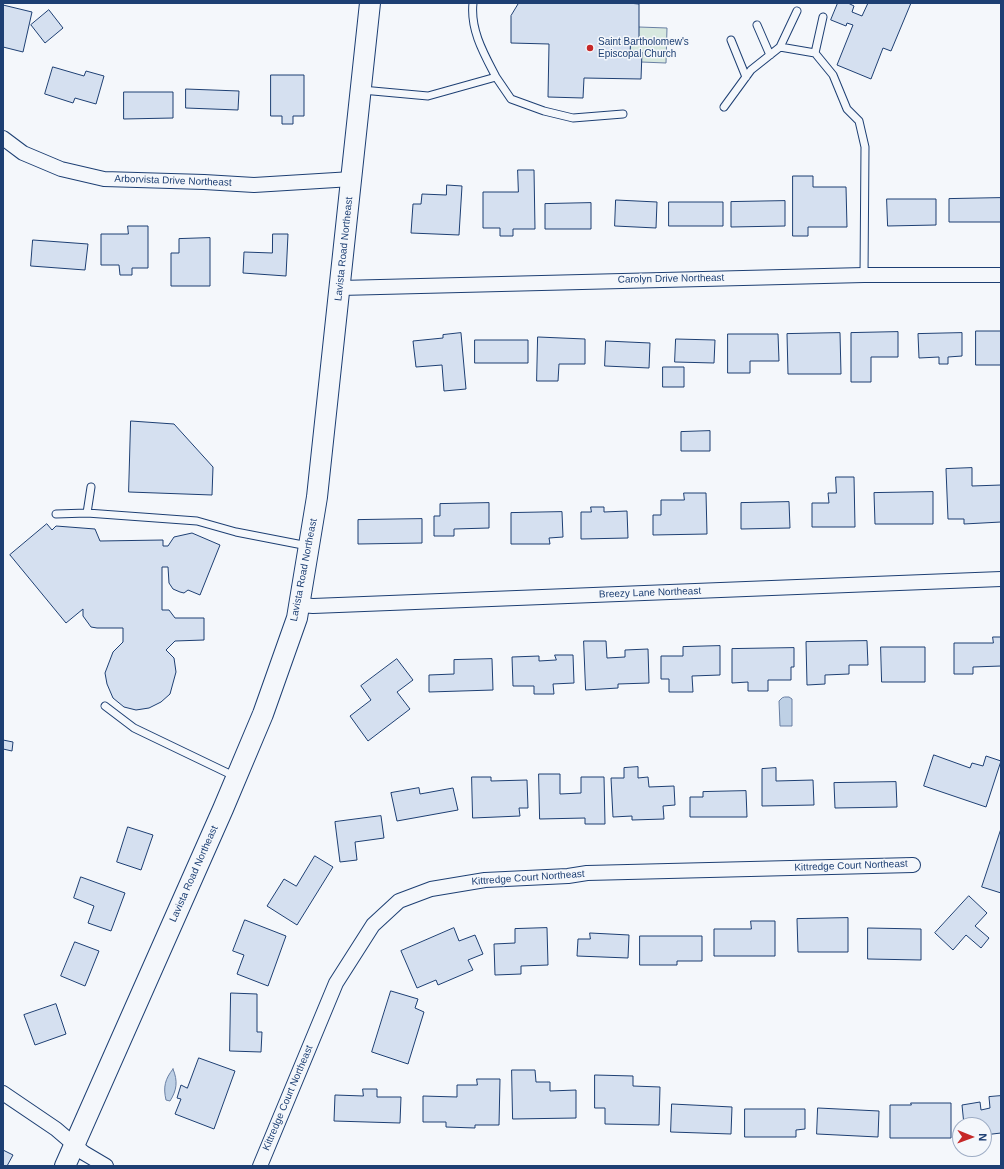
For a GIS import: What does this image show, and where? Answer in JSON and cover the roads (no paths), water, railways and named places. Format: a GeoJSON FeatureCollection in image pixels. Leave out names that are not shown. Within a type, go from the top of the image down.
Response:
{"type":"FeatureCollection","features":[{"type":"Feature","properties":{"kind":"main road","name":"Lavista Road Northeast"},"geometry":{"type":"LineString","coordinates":[[65,1166],[263,714],[297,618],[317,496],[370,3]]}},
{"type":"Feature","properties":{"kind":"street","name":"Arborvista Drive Northeast"},"geometry":{"type":"LineString","coordinates":[[3,138],[23,153],[61,169],[104,179],[254,185],[352,179]]}},
{"type":"Feature","properties":{"kind":"street","name":"Carolyn Drive Northeast"},"geometry":{"type":"LineString","coordinates":[[340,288],[864,275],[1001,275]]}},
{"type":"Feature","properties":{"kind":"street","name":"Breezy Lane Northeast"},"geometry":{"type":"LineString","coordinates":[[300,605],[313,606],[1001,579]]}},
{"type":"Feature","properties":{"kind":"street","name":"Kittredge Court Northeast"},"geometry":{"type":"LineString","coordinates":[[260,1166],[336,983],[373,925],[399,901],[431,889],[486,880],[568,876],[587,873],[914,865]]}},
{"type":"Feature","properties":{"kind":"street"},"geometry":{"type":"LineString","coordinates":[[3,1092],[56,1129],[74,1145],[106,1166]]}},
{"type":"Feature","properties":{"kind":"lane"},"geometry":{"type":"LineString","coordinates":[[473,3],[472,14],[481,48],[496,77],[511,99],[544,111],[573,118],[623,114]]}},
{"type":"Feature","properties":{"kind":"lane"},"geometry":{"type":"LineString","coordinates":[[724,107],[751,70],[780,47],[797,10]]}},
{"type":"Feature","properties":{"kind":"lane"},"geometry":{"type":"LineString","coordinates":[[815,53],[823,17]]}},
{"type":"Feature","properties":{"kind":"lane"},"geometry":{"type":"LineString","coordinates":[[757,25],[770,55]]}},
{"type":"Feature","properties":{"kind":"lane"},"geometry":{"type":"LineString","coordinates":[[731,40],[746,77]]}},
{"type":"Feature","properties":{"kind":"lane"},"geometry":{"type":"LineString","coordinates":[[780,47],[815,53],[833,75],[847,109],[859,121],[865,147],[864,275]]}},
{"type":"Feature","properties":{"kind":"lane"},"geometry":{"type":"LineString","coordinates":[[361,90],[428,96],[496,77]]}},
{"type":"Feature","properties":{"kind":"lane"},"geometry":{"type":"LineString","coordinates":[[87,513],[91,487]]}},
{"type":"Feature","properties":{"kind":"lane"},"geometry":{"type":"LineString","coordinates":[[56,514],[87,513],[197,521],[236,532],[309,546]]}},
{"type":"Feature","properties":{"kind":"lane"},"geometry":{"type":"LineString","coordinates":[[105,706],[134,728],[236,777]]}},
{"type":"Feature","properties":{"kind":"water"},"geometry":{"type":"Polygon","coordinates":[[[785,697],[792,699],[792,726],[780,726],[779,701],[785,697]]]}},
{"type":"Feature","properties":{"kind":"water"},"geometry":{"type":"Polygon","coordinates":[[[173,1069],[176,1078],[176,1085],[170,1101],[166,1100],[165,1087],[166,1080],[173,1069]]]}},
{"type":"Feature","properties":{"kind":"place","name":"Saint Bartholomew's Episcopal Church"},"geometry":{"type":"Point","coordinates":[590,48]}}]}
